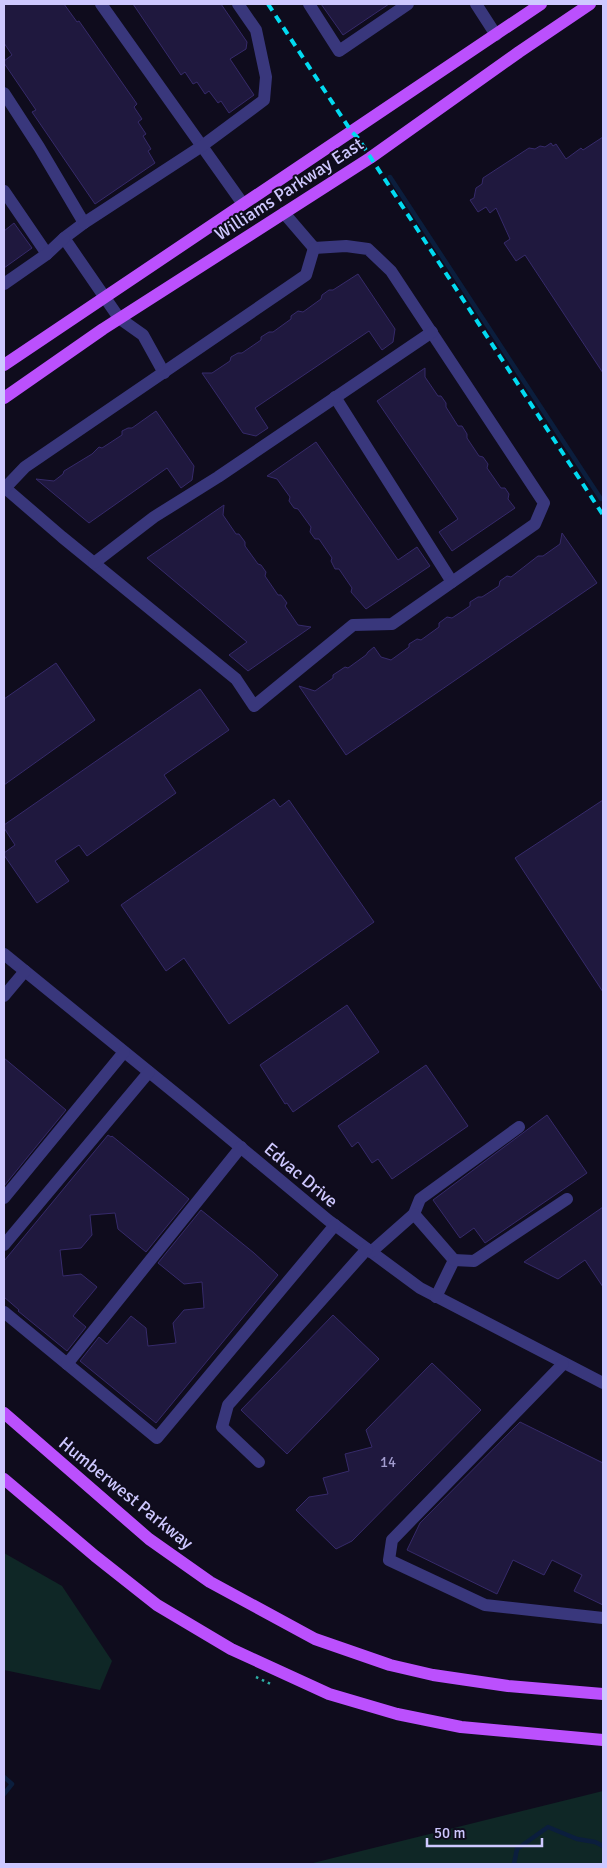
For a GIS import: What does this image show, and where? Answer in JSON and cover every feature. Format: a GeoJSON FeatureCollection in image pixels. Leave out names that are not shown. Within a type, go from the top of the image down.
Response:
{"type":"FeatureCollection","features":[{"type":"Feature","properties":{"kind":"main road","name":"Williams Parkway East"},"geometry":{"type":"LineString","coordinates":[[4,365],[541,4]]}},
{"type":"Feature","properties":{"kind":"main road","name":"Williams Parkway East"},"geometry":{"type":"LineString","coordinates":[[4,398],[119,318],[370,158],[590,4]]}},
{"type":"Feature","properties":{"kind":"main road","name":"Humberwest Parkway"},"geometry":{"type":"LineString","coordinates":[[4,1413],[149,1539],[210,1582],[315,1639],[390,1665],[434,1675],[508,1686],[603,1694]]}},
{"type":"Feature","properties":{"kind":"main road"},"geometry":{"type":"LineString","coordinates":[[4,1479],[95,1556],[157,1605],[231,1649],[329,1694],[366,1706],[429,1721],[499,1732],[603,1739]]}},
{"type":"Feature","properties":{"kind":"street"},"geometry":{"type":"LineString","coordinates":[[101,4],[243,204]]}},
{"type":"Feature","properties":{"kind":"street"},"geometry":{"type":"LineString","coordinates":[[4,284],[47,254],[84,223],[202,146],[264,100],[266,77],[256,30],[238,4]]}},
{"type":"Feature","properties":{"kind":"street"},"geometry":{"type":"LineString","coordinates":[[308,4],[339,51],[408,4]]}},
{"type":"Feature","properties":{"kind":"street"},"geometry":{"type":"LineString","coordinates":[[476,4],[496,34]]}},
{"type":"Feature","properties":{"kind":"street"},"geometry":{"type":"LineString","coordinates":[[4,93],[84,223]]}},
{"type":"Feature","properties":{"kind":"street"},"geometry":{"type":"LineString","coordinates":[[4,191],[47,254]]}},
{"type":"Feature","properties":{"kind":"street"},"geometry":{"type":"LineString","coordinates":[[284,213],[314,248]]}},
{"type":"Feature","properties":{"kind":"street"},"geometry":{"type":"LineString","coordinates":[[64,238],[119,318],[142,334],[164,374]]}},
{"type":"Feature","properties":{"kind":"street"},"geometry":{"type":"LineString","coordinates":[[346,246],[368,248],[391,271],[544,503],[535,524],[392,624],[353,625],[254,706],[236,679],[4,487],[25,467],[164,374],[306,275],[314,248],[346,246]]}},
{"type":"Feature","properties":{"kind":"street"},"geometry":{"type":"LineString","coordinates":[[94,563],[154,517],[218,477],[432,332]]}},
{"type":"Feature","properties":{"kind":"street"},"geometry":{"type":"LineString","coordinates":[[335,397],[452,582]]}},
{"type":"Feature","properties":{"kind":"street","name":"Edvac Drive"},"geometry":{"type":"LineString","coordinates":[[4,954],[335,1225],[420,1288],[563,1364],[603,1383]]}},
{"type":"Feature","properties":{"kind":"street"},"geometry":{"type":"LineString","coordinates":[[4,996],[25,971]]}},
{"type":"Feature","properties":{"kind":"street"},"geometry":{"type":"LineString","coordinates":[[4,1198],[124,1052]]}},
{"type":"Feature","properties":{"kind":"street"},"geometry":{"type":"LineString","coordinates":[[4,1245],[149,1072]]}},
{"type":"Feature","properties":{"kind":"street"},"geometry":{"type":"LineString","coordinates":[[259,1462],[222,1427],[228,1405],[369,1250],[414,1214],[420,1199],[519,1127]]}},
{"type":"Feature","properties":{"kind":"street"},"geometry":{"type":"LineString","coordinates":[[67,1364],[241,1148]]}},
{"type":"Feature","properties":{"kind":"street"},"geometry":{"type":"LineString","coordinates":[[414,1214],[454,1260],[474,1261],[567,1199]]}},
{"type":"Feature","properties":{"kind":"street"},"geometry":{"type":"LineString","coordinates":[[4,1312],[157,1438],[335,1225]]}},
{"type":"Feature","properties":{"kind":"street"},"geometry":{"type":"LineString","coordinates":[[436,1297],[454,1260]]}},
{"type":"Feature","properties":{"kind":"street"},"geometry":{"type":"LineString","coordinates":[[563,1364],[392,1540],[389,1560],[485,1605],[603,1618]]}},
{"type":"Feature","properties":{"kind":"green space"},"geometry":{"type":"Polygon","coordinates":[[[4,1553],[62,1586],[112,1661],[100,1690],[4,1670],[4,1553]]]}},
{"type":"Feature","properties":{"kind":"green space"},"geometry":{"type":"Polygon","coordinates":[[[603,1791],[603,1864],[309,1864],[603,1791]]]}},
{"type":"Feature","properties":{"kind":"building"},"geometry":{"type":"Polygon","coordinates":[[[4,4],[64,4],[77,22],[79,21],[137,104],[134,107],[142,119],[138,122],[146,134],[143,136],[151,149],[148,151],[155,163],[95,204],[32,112],[36,110],[4,63],[12,55],[4,43],[4,4]]]}},
{"type":"Feature","properties":{"kind":"building"},"geometry":{"type":"Polygon","coordinates":[[[133,4],[221,4],[247,42],[246,49],[230,59],[254,95],[229,113],[221,101],[218,103],[209,91],[205,94],[197,82],[193,84],[185,72],[181,75],[133,4]]]}},
{"type":"Feature","properties":{"kind":"building"},"geometry":{"type":"Polygon","coordinates":[[[321,4],[389,4],[343,35],[321,4]]]}},
{"type":"Feature","properties":{"kind":"building"},"geometry":{"type":"Polygon","coordinates":[[[603,137],[603,373],[525,255],[516,261],[504,243],[510,239],[496,208],[490,213],[486,207],[478,212],[470,200],[474,198],[476,188],[482,184],[483,178],[529,148],[535,149],[540,146],[545,147],[551,143],[553,146],[556,144],[566,159],[581,148],[583,150],[603,137]]]}},
{"type":"Feature","properties":{"kind":"building"},"geometry":{"type":"Polygon","coordinates":[[[14,223],[32,248],[4,268],[4,231],[14,223]]]}},
{"type":"Feature","properties":{"kind":"building"},"geometry":{"type":"Polygon","coordinates":[[[358,274],[395,329],[393,342],[382,350],[369,331],[255,408],[268,428],[256,436],[243,433],[202,373],[212,373],[230,361],[231,357],[242,353],[261,340],[261,337],[269,332],[273,332],[291,319],[291,316],[298,311],[303,312],[321,299],[322,295],[329,290],[333,290],[358,274]]]}},
{"type":"Feature","properties":{"kind":"building"},"geometry":{"type":"Polygon","coordinates":[[[425,368],[425,377],[438,396],[441,396],[446,403],[446,407],[458,426],[462,426],[467,434],[467,438],[479,456],[483,457],[488,464],[487,468],[501,488],[505,488],[509,494],[508,499],[515,508],[452,551],[439,532],[458,519],[377,401],[425,368]]]}},
{"type":"Feature","properties":{"kind":"building"},"geometry":{"type":"Polygon","coordinates":[[[156,411],[194,466],[192,480],[181,488],[167,468],[89,523],[36,479],[54,481],[64,471],[92,454],[99,447],[102,448],[122,435],[122,431],[132,428],[156,411]]]}},
{"type":"Feature","properties":{"kind":"building"},"geometry":{"type":"Polygon","coordinates":[[[316,442],[398,560],[417,547],[430,566],[366,609],[351,592],[352,588],[339,569],[335,569],[331,561],[332,558],[319,539],[315,539],[310,532],[311,527],[298,509],[294,508],[289,501],[290,497],[277,479],[267,476],[316,442]]]}},
{"type":"Feature","properties":{"kind":"building"},"geometry":{"type":"Polygon","coordinates":[[[224,505],[223,515],[236,534],[239,534],[245,542],[245,546],[258,564],[266,572],[265,576],[278,595],[281,595],[287,603],[285,606],[298,625],[311,627],[248,671],[229,655],[247,642],[147,558],[224,505]]]}},
{"type":"Feature","properties":{"kind":"building"},"geometry":{"type":"Polygon","coordinates":[[[562,533],[597,583],[346,755],[299,686],[315,691],[333,678],[333,675],[345,667],[348,668],[374,647],[381,657],[391,660],[409,647],[409,644],[417,639],[421,640],[439,627],[439,623],[447,617],[452,618],[470,606],[470,602],[499,586],[500,581],[507,576],[511,577],[538,556],[543,556],[560,544],[562,533]]]}},
{"type":"Feature","properties":{"kind":"building"},"geometry":{"type":"Polygon","coordinates":[[[56,663],[95,720],[4,785],[4,699],[56,663]]]}},
{"type":"Feature","properties":{"kind":"building"},"geometry":{"type":"Polygon","coordinates":[[[200,689],[229,730],[164,775],[176,793],[87,856],[79,845],[55,861],[69,881],[37,903],[4,855],[15,845],[4,825],[200,689]]]}},
{"type":"Feature","properties":{"kind":"building"},"geometry":{"type":"Polygon","coordinates":[[[274,799],[280,807],[289,800],[374,922],[229,1024],[184,958],[166,971],[121,905],[274,799]]]}},
{"type":"Feature","properties":{"kind":"building"},"geometry":{"type":"Polygon","coordinates":[[[603,800],[603,992],[515,858],[603,800]]]}},
{"type":"Feature","properties":{"kind":"building"},"geometry":{"type":"Polygon","coordinates":[[[347,1005],[379,1052],[293,1112],[287,1103],[285,1104],[260,1065],[347,1005]]]}},
{"type":"Feature","properties":{"kind":"building"},"geometry":{"type":"Polygon","coordinates":[[[4,1058],[66,1110],[4,1186],[4,1058]]]}},
{"type":"Feature","properties":{"kind":"building"},"geometry":{"type":"Polygon","coordinates":[[[426,1065],[468,1126],[392,1179],[378,1159],[372,1163],[358,1142],[352,1147],[338,1126],[426,1065]]]}},
{"type":"Feature","properties":{"kind":"building"},"geometry":{"type":"Polygon","coordinates":[[[547,1115],[587,1173],[485,1243],[474,1228],[460,1238],[433,1200],[547,1115]]]}},
{"type":"Feature","properties":{"kind":"building"},"geometry":{"type":"Polygon","coordinates":[[[108,1135],[112,1136],[189,1199],[146,1252],[118,1229],[115,1213],[90,1215],[92,1235],[81,1248],[60,1250],[63,1276],[81,1274],[97,1287],[73,1316],[86,1327],[67,1351],[18,1311],[4,1297],[4,1261],[108,1135]]]}},
{"type":"Feature","properties":{"kind":"building"},"geometry":{"type":"Polygon","coordinates":[[[603,1207],[603,1287],[585,1260],[558,1279],[524,1262],[603,1207]]]}},
{"type":"Feature","properties":{"kind":"building"},"geometry":{"type":"Polygon","coordinates":[[[201,1210],[278,1275],[156,1423],[80,1361],[99,1337],[107,1344],[131,1316],[146,1328],[148,1346],[176,1343],[173,1323],[184,1310],[204,1308],[202,1282],[184,1284],[158,1263],[201,1210]]]}},
{"type":"Feature","properties":{"kind":"building"},"geometry":{"type":"Polygon","coordinates":[[[333,1315],[379,1359],[287,1454],[241,1410],[333,1315]]]}},
{"type":"Feature","properties":{"kind":"building"},"geometry":{"type":"Polygon","coordinates":[[[432,1363],[481,1410],[352,1541],[336,1549],[296,1510],[309,1497],[328,1494],[323,1478],[349,1471],[345,1454],[372,1447],[366,1430],[432,1363]]]}},
{"type":"Feature","properties":{"kind":"building"},"geometry":{"type":"Polygon","coordinates":[[[520,1422],[603,1463],[603,1605],[574,1591],[582,1575],[552,1560],[544,1575],[513,1560],[497,1594],[407,1550],[420,1523],[520,1422]]]}},
{"type":"Feature","properties":{"kind":"waterway"},"geometry":{"type":"LineString","coordinates":[[390,177],[601,499]]}},
{"type":"Feature","properties":{"kind":"waterway"},"geometry":{"type":"LineString","coordinates":[[4,1777],[12,1784],[4,1794]]}},
{"type":"Feature","properties":{"kind":"waterway"},"geometry":{"type":"LineString","coordinates":[[514,1864],[517,1849],[548,1827],[577,1839],[595,1842],[603,1846]]}},
{"type":"Feature","properties":{"kind":"railway"},"geometry":{"type":"LineString","coordinates":[[268,4],[351,131],[358,138],[603,515]]}}]}
